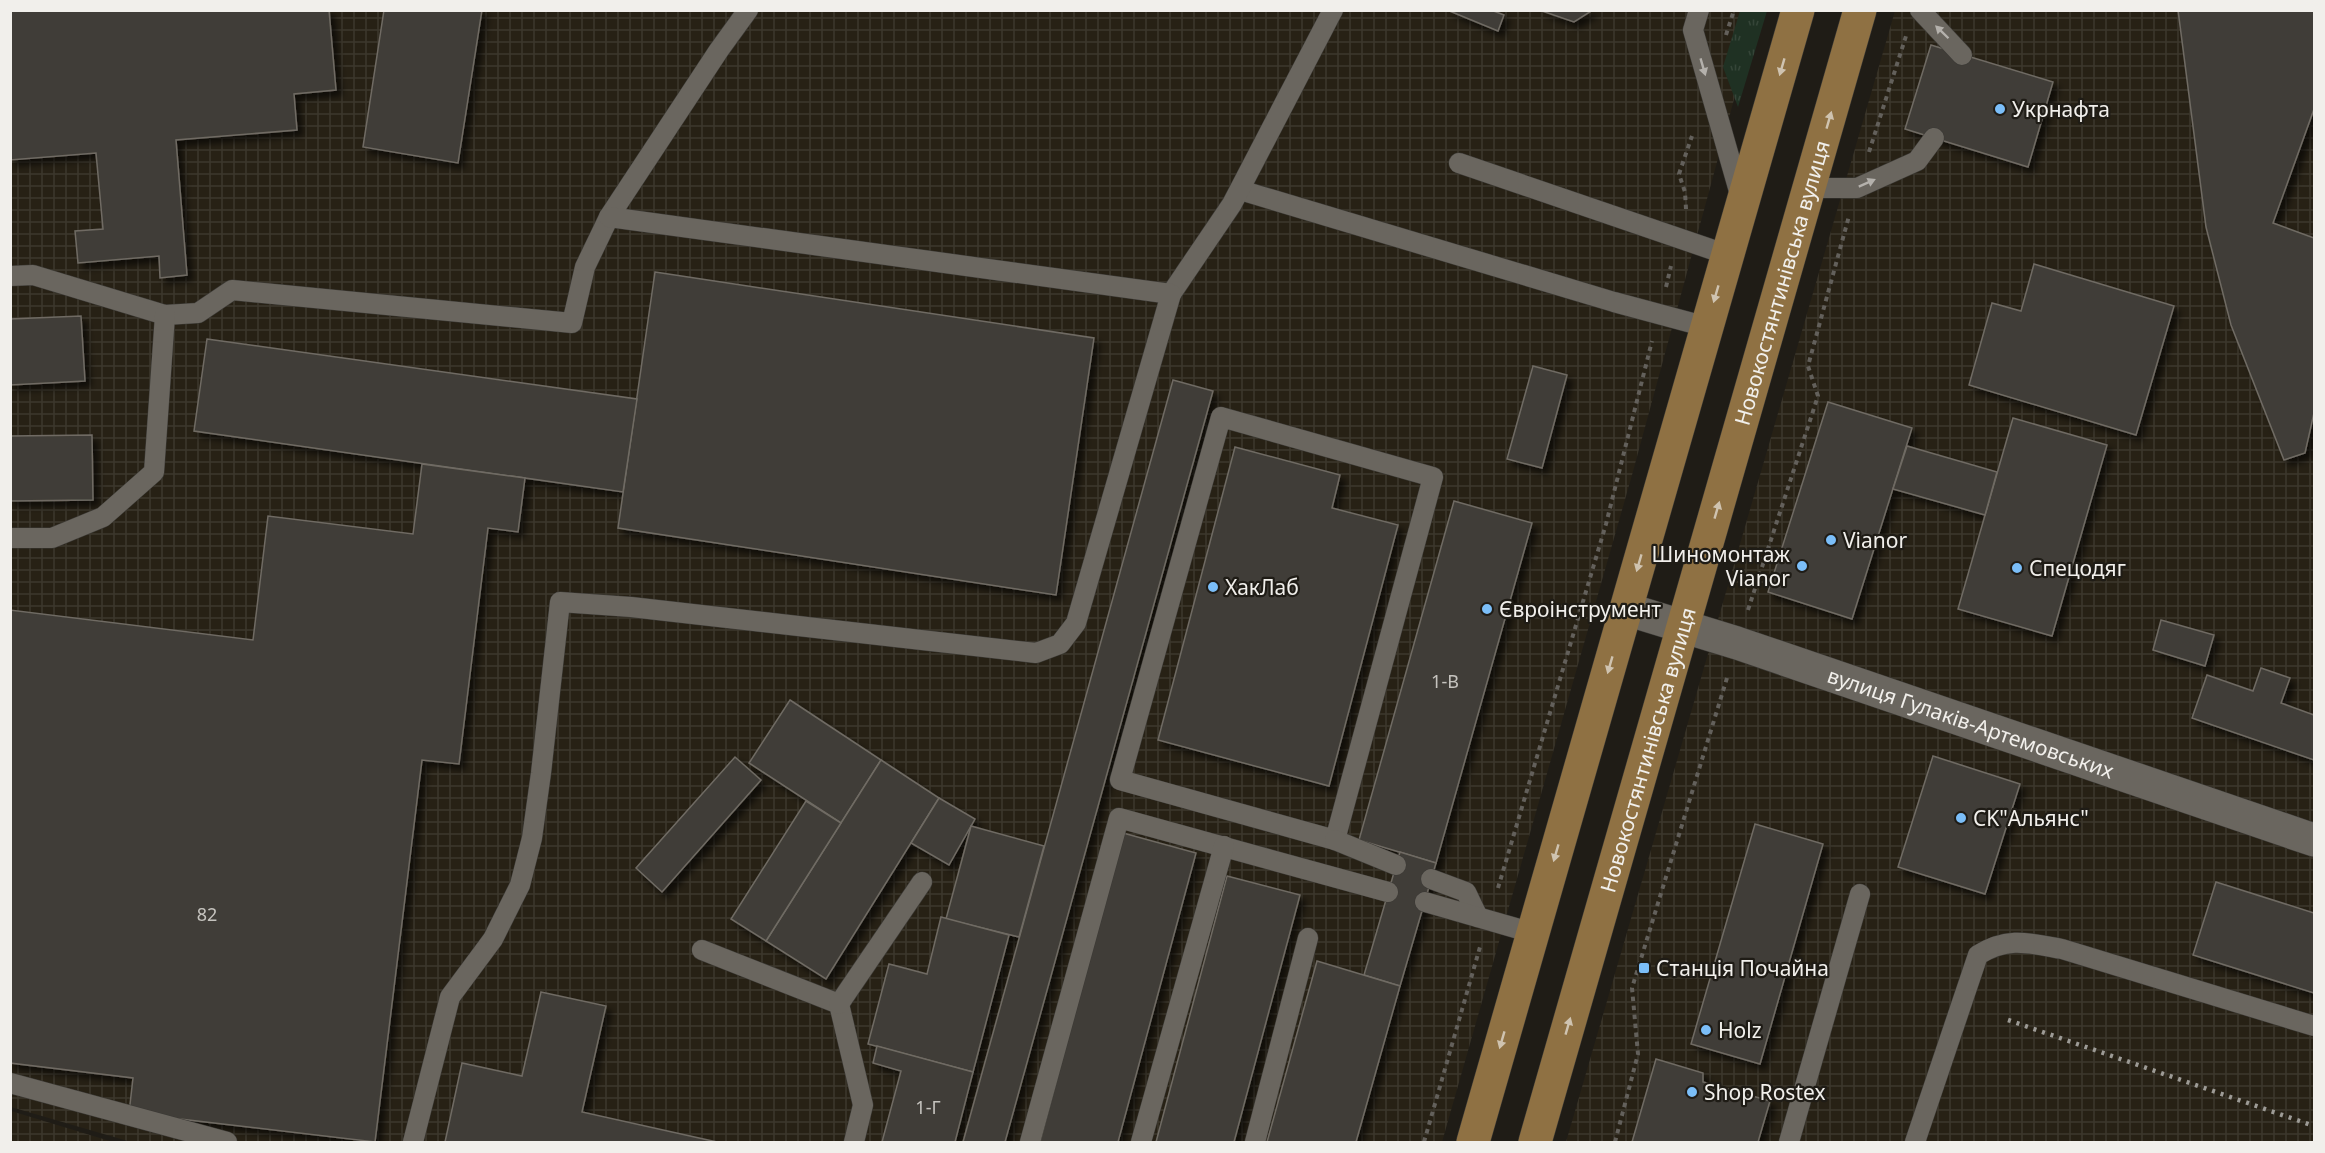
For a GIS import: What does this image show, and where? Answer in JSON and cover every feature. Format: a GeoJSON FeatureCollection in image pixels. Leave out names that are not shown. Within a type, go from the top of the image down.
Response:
{"type":"FeatureCollection","features":[{"type":"Feature","properties":{"kind":"main road"},"geometry":{"type":"LineString","coordinates":[[1473,1143],[1798,10]]}},
{"type":"Feature","properties":{"kind":"main road","name":"Новокостянтинівська вулиця"},"geometry":{"type":"LineString","coordinates":[[1535,1143],[1860,10]]}},
{"type":"Feature","properties":{"kind":"street","name":"вулиця Гулаків-Артемовських"},"geometry":{"type":"LineString","coordinates":[[1626,609],[1737,643],[2314,840]]}},
{"type":"Feature","properties":{"kind":"lane"},"geometry":{"type":"LineString","coordinates":[[10,276],[33,275],[165,315],[198,313],[232,290],[572,323],[585,267],[609,217],[748,10]]}},
{"type":"Feature","properties":{"kind":"lane"},"geometry":{"type":"LineString","coordinates":[[413,1143],[450,997],[494,939],[520,885],[532,838],[537,805],[560,602],[1036,653],[1060,644],[1076,623],[1171,294],[1240,190],[1333,10]]}},
{"type":"Feature","properties":{"kind":"lane"},"geometry":{"type":"LineString","coordinates":[[1683,10],[1693,30],[1742,203]]}},
{"type":"Feature","properties":{"kind":"lane"},"geometry":{"type":"LineString","coordinates":[[1693,30],[1699,10]]}},
{"type":"Feature","properties":{"kind":"lane"},"geometry":{"type":"LineString","coordinates":[[1920,10],[1962,55]]}},
{"type":"Feature","properties":{"kind":"lane"},"geometry":{"type":"LineString","coordinates":[[1809,188],[1857,188],[1917,161],[1934,138]]}},
{"type":"Feature","properties":{"kind":"lane"},"geometry":{"type":"LineString","coordinates":[[1459,163],[1728,255]]}},
{"type":"Feature","properties":{"kind":"lane"},"geometry":{"type":"LineString","coordinates":[[1240,190],[1659,315],[1707,327]]}},
{"type":"Feature","properties":{"kind":"lane"},"geometry":{"type":"LineString","coordinates":[[609,217],[1171,294]]}},
{"type":"Feature","properties":{"kind":"lane"},"geometry":{"type":"LineString","coordinates":[[10,538],[52,538],[103,517],[154,472],[165,315]]}},
{"type":"Feature","properties":{"kind":"lane"},"geometry":{"type":"LineString","coordinates":[[1335,840],[1432,477],[1221,417],[1120,780],[1335,840],[1396,865]]}},
{"type":"Feature","properties":{"kind":"lane"},"geometry":{"type":"LineString","coordinates":[[1030,1143],[1119,818],[1388,892]]}},
{"type":"Feature","properties":{"kind":"lane"},"geometry":{"type":"LineString","coordinates":[[1141,1143],[1224,846]]}},
{"type":"Feature","properties":{"kind":"lane"},"geometry":{"type":"LineString","coordinates":[[1431,879],[1466,892],[1483,919]]}},
{"type":"Feature","properties":{"kind":"lane"},"geometry":{"type":"LineString","coordinates":[[854,1143],[863,1105],[839,1004],[922,882]]}},
{"type":"Feature","properties":{"kind":"lane"},"geometry":{"type":"LineString","coordinates":[[1789,1143],[1860,894]]}},
{"type":"Feature","properties":{"kind":"lane"},"geometry":{"type":"LineString","coordinates":[[1425,902],[1533,933]]}},
{"type":"Feature","properties":{"kind":"lane"},"geometry":{"type":"LineString","coordinates":[[1255,1143],[1308,938]]}},
{"type":"Feature","properties":{"kind":"lane"},"geometry":{"type":"LineString","coordinates":[[1915,1143],[1978,955],[1994,945],[2023,942],[2062,949],[2314,1026]]}},
{"type":"Feature","properties":{"kind":"lane"},"geometry":{"type":"LineString","coordinates":[[702,950],[839,1004]]}},
{"type":"Feature","properties":{"kind":"lane"},"geometry":{"type":"LineString","coordinates":[[10,1083],[227,1143]]}},
{"type":"Feature","properties":{"kind":"path"},"geometry":{"type":"LineString","coordinates":[[1615,1143],[1638,1054],[1632,988],[1737,643],[1818,396],[1808,366],[1857,188],[1906,33]]}},
{"type":"Feature","properties":{"kind":"path"},"geometry":{"type":"LineString","coordinates":[[1424,1143],[1483,919],[1606,524],[1686,213],[1685,192],[1679,174],[1710,89]]}},
{"type":"Feature","properties":{"kind":"shaded area"},"geometry":{"type":"Polygon","coordinates":[[[10,11],[1758,11],[1632,475],[1442,1142],[131,1142],[11,1107],[10,11]]]}},
{"type":"Feature","properties":{"kind":"shaded area"},"geometry":{"type":"Polygon","coordinates":[[[1895,11],[2314,11],[2314,1142],[1566,1142],[1895,11]]]}},
{"type":"Feature","properties":{"kind":"shaded area"},"geometry":{"type":"Polygon","coordinates":[[[11,1111],[113,1142],[11,1142],[11,1111]]]}},
{"type":"Feature","properties":{"kind":"green space"},"geometry":{"type":"Polygon","coordinates":[[[1740,11],[1767,11],[1738,107],[1723,67],[1740,11]]]}},
{"type":"Feature","properties":{"kind":"building"},"geometry":{"type":"Polygon","coordinates":[[[10,10],[329,10],[336,90],[294,94],[297,130],[176,140],[187,275],[160,278],[159,256],[78,263],[75,231],[103,229],[96,153],[10,160],[10,10]]]}},
{"type":"Feature","properties":{"kind":"building"},"geometry":{"type":"Polygon","coordinates":[[[384,10],[482,10],[458,163],[363,147],[384,10]]]}},
{"type":"Feature","properties":{"kind":"building"},"geometry":{"type":"Polygon","coordinates":[[[1447,10],[1491,10],[1504,15],[1498,31],[1447,10]]]}},
{"type":"Feature","properties":{"kind":"building"},"geometry":{"type":"Polygon","coordinates":[[[1539,10],[1593,10],[1574,22],[1539,10]]]}},
{"type":"Feature","properties":{"kind":"building"},"geometry":{"type":"Polygon","coordinates":[[[2178,10],[2314,10],[2314,109],[2273,223],[2314,238],[2314,413],[2305,453],[2284,460],[2231,325],[2206,227],[2178,10]]]}},
{"type":"Feature","properties":{"kind":"building"},"geometry":{"type":"Polygon","coordinates":[[[1931,45],[2053,82],[2028,167],[1905,129],[1931,45]]]}},
{"type":"Feature","properties":{"kind":"building"},"geometry":{"type":"Polygon","coordinates":[[[2034,264],[2174,306],[2136,435],[1969,385],[1992,303],[2021,311],[2034,264]]]}},
{"type":"Feature","properties":{"kind":"building"},"geometry":{"type":"Polygon","coordinates":[[[655,272],[1094,338],[1056,595],[618,528],[655,272]]]}},
{"type":"Feature","properties":{"kind":"building"},"geometry":{"type":"Polygon","coordinates":[[[81,316],[85,381],[10,385],[10,319],[81,316]]]}},
{"type":"Feature","properties":{"kind":"building"},"geometry":{"type":"Polygon","coordinates":[[[207,339],[637,399],[623,492],[194,431],[207,339]]]}},
{"type":"Feature","properties":{"kind":"building"},"geometry":{"type":"Polygon","coordinates":[[[1533,366],[1567,375],[1542,468],[1507,459],[1533,366]]]}},
{"type":"Feature","properties":{"kind":"building"},"geometry":{"type":"Polygon","coordinates":[[[1173,380],[1213,391],[1005,1142],[963,1142],[1173,380]]]}},
{"type":"Feature","properties":{"kind":"building","name":"Vianor"},"geometry":{"type":"Polygon","coordinates":[[[1828,402],[1912,428],[1852,619],[1768,592],[1828,402]]]}},
{"type":"Feature","properties":{"kind":"building"},"geometry":{"type":"Polygon","coordinates":[[[2013,418],[2107,445],[2052,636],[1958,609],[2013,418]]]}},
{"type":"Feature","properties":{"kind":"building"},"geometry":{"type":"Polygon","coordinates":[[[92,435],[93,500],[10,501],[10,436],[92,435]]]}},
{"type":"Feature","properties":{"kind":"building"},"geometry":{"type":"Polygon","coordinates":[[[1907,446],[1997,472],[1985,515],[1893,489],[1907,446]]]}},
{"type":"Feature","properties":{"kind":"building"},"geometry":{"type":"Polygon","coordinates":[[[1235,447],[1340,475],[1332,508],[1398,525],[1329,786],[1158,740],[1235,447]]]}},
{"type":"Feature","properties":{"kind":"building"},"geometry":{"type":"Polygon","coordinates":[[[422,464],[525,478],[518,532],[488,528],[459,764],[422,760],[375,1142],[129,1113],[133,1078],[10,1063],[10,610],[253,640],[268,516],[413,534],[422,464]]]}},
{"type":"Feature","properties":{"kind":"building"},"geometry":{"type":"Polygon","coordinates":[[[1454,501],[1532,523],[1436,863],[1359,840],[1454,501]]]}},
{"type":"Feature","properties":{"kind":"building"},"geometry":{"type":"Polygon","coordinates":[[[2161,620],[2214,635],[2205,666],[2153,650],[2161,620]]]}},
{"type":"Feature","properties":{"kind":"building"},"geometry":{"type":"Polygon","coordinates":[[[2261,668],[2290,678],[2281,703],[2314,715],[2314,760],[2192,718],[2207,675],[2253,691],[2261,668]]]}},
{"type":"Feature","properties":{"kind":"building"},"geometry":{"type":"Polygon","coordinates":[[[790,700],[881,760],[841,823],[749,763],[790,700]]]}},
{"type":"Feature","properties":{"kind":"building","name":"CK\"Альянс\""},"geometry":{"type":"Polygon","coordinates":[[[1933,756],[2020,784],[1985,894],[1898,867],[1933,756]]]}},
{"type":"Feature","properties":{"kind":"building"},"geometry":{"type":"Polygon","coordinates":[[[735,757],[761,780],[662,892],[636,868],[735,757]]]}},
{"type":"Feature","properties":{"kind":"building"},"geometry":{"type":"Polygon","coordinates":[[[881,760],[939,798],[826,979],[766,941],[881,760]]]}},
{"type":"Feature","properties":{"kind":"building"},"geometry":{"type":"Polygon","coordinates":[[[939,798],[975,819],[949,865],[911,843],[939,798]]]}},
{"type":"Feature","properties":{"kind":"building"},"geometry":{"type":"Polygon","coordinates":[[[806,801],[841,823],[766,941],[731,919],[806,801]]]}},
{"type":"Feature","properties":{"kind":"building"},"geometry":{"type":"Polygon","coordinates":[[[1755,824],[1823,844],[1760,1064],[1691,1044],[1755,824]]]}},
{"type":"Feature","properties":{"kind":"building"},"geometry":{"type":"Polygon","coordinates":[[[971,826],[1044,846],[1019,937],[946,919],[971,826]]]}},
{"type":"Feature","properties":{"kind":"building"},"geometry":{"type":"Polygon","coordinates":[[[1123,833],[1196,853],[1118,1142],[1040,1142],[1123,833]]]}},
{"type":"Feature","properties":{"kind":"building"},"geometry":{"type":"Polygon","coordinates":[[[1400,852],[1436,863],[1400,986],[1364,975],[1400,852]]]}},
{"type":"Feature","properties":{"kind":"building"},"geometry":{"type":"Polygon","coordinates":[[[1227,876],[1300,895],[1234,1142],[1156,1142],[1227,876]]]}},
{"type":"Feature","properties":{"kind":"building"},"geometry":{"type":"Polygon","coordinates":[[[2216,882],[2314,913],[2314,993],[2193,955],[2216,882]]]}},
{"type":"Feature","properties":{"kind":"building"},"geometry":{"type":"Polygon","coordinates":[[[941,917],[1009,935],[973,1072],[868,1044],[889,964],[927,974],[941,917]]]}},
{"type":"Feature","properties":{"kind":"building"},"geometry":{"type":"Polygon","coordinates":[[[1317,961],[1400,986],[1356,1142],[1267,1142],[1317,961]]]}},
{"type":"Feature","properties":{"kind":"building"},"geometry":{"type":"Polygon","coordinates":[[[541,992],[606,1006],[582,1112],[717,1142],[445,1142],[462,1063],[522,1076],[541,992]]]}},
{"type":"Feature","properties":{"kind":"building"},"geometry":{"type":"Polygon","coordinates":[[[877,1046],[973,1072],[955,1142],[882,1142],[901,1071],[873,1063],[877,1046]]]}},
{"type":"Feature","properties":{"kind":"building","name":"Shop Rostex"},"geometry":{"type":"Polygon","coordinates":[[[1656,1059],[1703,1073],[1703,1082],[1770,1101],[1758,1142],[1632,1142],[1656,1059]]]}},
{"type":"Feature","properties":{"kind":"railway"},"geometry":{"type":"LineString","coordinates":[[2008,1020],[2314,1126]]}},
{"type":"Feature","properties":{"kind":"place","name":"Укрнафта"},"geometry":{"type":"Point","coordinates":[2000,109]}},
{"type":"Feature","properties":{"kind":"place","name":"Vianor"},"geometry":{"type":"Point","coordinates":[1831,540]}},
{"type":"Feature","properties":{"kind":"place","name":"Шиномонтаж Vianor"},"geometry":{"type":"Point","coordinates":[1802,566]}},
{"type":"Feature","properties":{"kind":"place","name":"Спецодяг"},"geometry":{"type":"Point","coordinates":[2017,568]}},
{"type":"Feature","properties":{"kind":"place","name":"ХакЛаб"},"geometry":{"type":"Point","coordinates":[1213,587]}},
{"type":"Feature","properties":{"kind":"place","name":"Євроiнструмент"},"geometry":{"type":"Point","coordinates":[1487,609]}},
{"type":"Feature","properties":{"kind":"place","name":"CK\"Альянс\""},"geometry":{"type":"Point","coordinates":[1961,818]}},
{"type":"Feature","properties":{"kind":"place","name":"Станція Почайна"},"geometry":{"type":"Point","coordinates":[1644,968]}},
{"type":"Feature","properties":{"kind":"place","name":"Holz"},"geometry":{"type":"Point","coordinates":[1706,1030]}},
{"type":"Feature","properties":{"kind":"place","name":"Shop Rostex"},"geometry":{"type":"Point","coordinates":[1692,1092]}}]}
